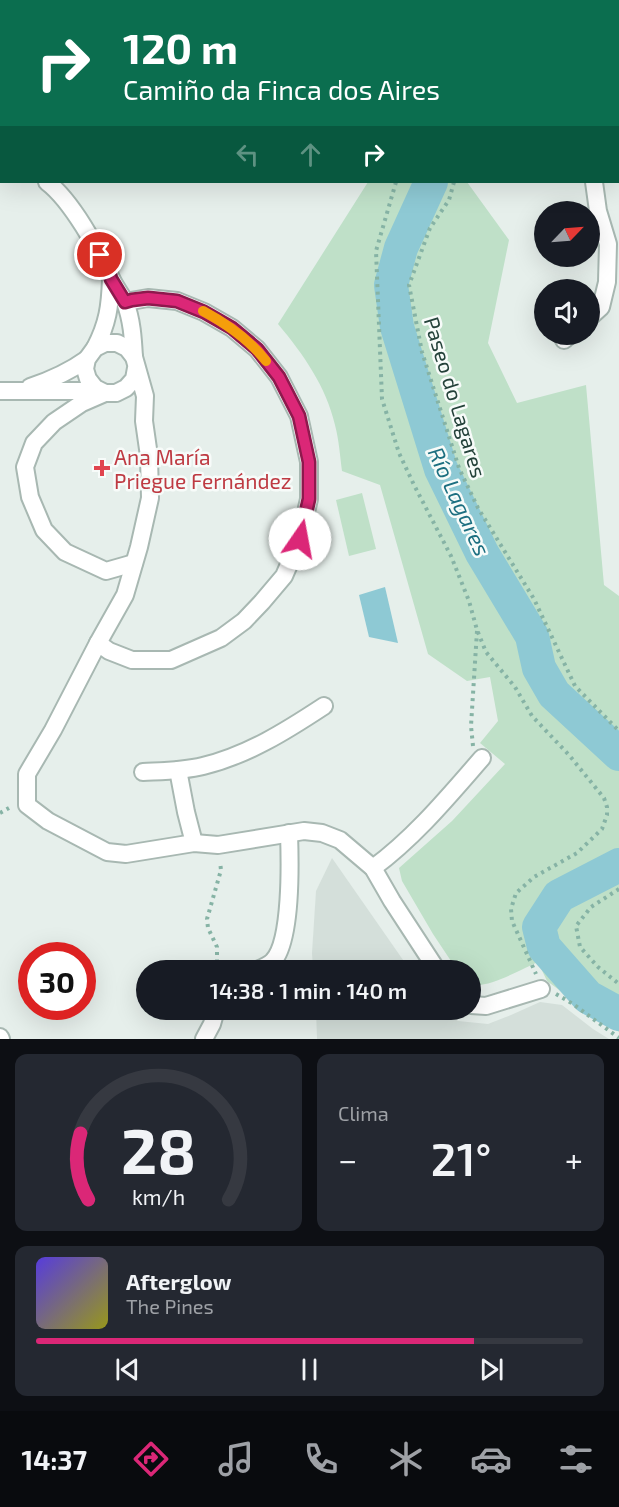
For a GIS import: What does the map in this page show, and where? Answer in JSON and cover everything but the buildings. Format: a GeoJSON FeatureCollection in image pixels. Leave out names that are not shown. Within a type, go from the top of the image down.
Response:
{"type":"FeatureCollection","features":[{"type":"Feature","properties":{"kind":"street"},"geometry":{"type":"LineString","coordinates":[[0,391],[105,391],[126,388],[134,379],[133,331],[125,302],[111,279],[108,268],[70,207],[48,183]]}},
{"type":"Feature","properties":{"kind":"street"},"geometry":{"type":"LineString","coordinates":[[594,183],[598,211],[608,244],[607,282],[600,308]]}},
{"type":"Feature","properties":{"kind":"street"},"geometry":{"type":"LineString","coordinates":[[111,279],[110,307],[104,331],[85,369],[88,379],[105,391],[130,400],[144,421]]}},
{"type":"Feature","properties":{"kind":"street"},"geometry":{"type":"LineString","coordinates":[[98,643],[109,651],[132,660],[171,660],[221,638],[244,621],[284,576],[300,539],[309,499],[309,462],[299,416],[279,377],[257,349],[232,328],[204,312],[177,301],[148,298],[125,302]]}},
{"type":"Feature","properties":{"kind":"street"},"geometry":{"type":"LineString","coordinates":[[21,390],[53,379],[75,368],[105,343],[117,343],[127,348],[135,363],[145,396],[144,421],[149,456],[150,498],[125,595],[27,774],[27,805],[48,821],[107,852],[126,854],[194,843],[218,845],[304,831],[322,833],[340,840],[373,868],[430,960]]}},
{"type":"Feature","properties":{"kind":"street"},"geometry":{"type":"LineString","coordinates":[[105,391],[54,422],[34,443],[25,467],[30,497],[44,531],[65,552],[106,571],[134,564]]}},
{"type":"Feature","properties":{"kind":"street"},"geometry":{"type":"LineString","coordinates":[[143,771],[178,770],[203,766],[244,753],[287,731],[324,706]]}},
{"type":"Feature","properties":{"kind":"street"},"geometry":{"type":"LineString","coordinates":[[373,868],[395,851],[433,814],[482,758]]}},
{"type":"Feature","properties":{"kind":"street"},"geometry":{"type":"LineString","coordinates":[[178,770],[194,843]]}},
{"type":"Feature","properties":{"kind":"street"},"geometry":{"type":"LineString","coordinates":[[274,960],[288,919],[289,834]]}},
{"type":"Feature","properties":{"kind":"street"},"geometry":{"type":"LineString","coordinates":[[481,1006],[541,989]]}},
{"type":"Feature","properties":{"kind":"street"},"geometry":{"type":"LineString","coordinates":[[204,1039],[213,1020]]}},
{"type":"Feature","properties":{"kind":"path"},"geometry":{"type":"LineString","coordinates":[[396,183],[375,251],[381,399],[399,453],[446,546],[469,601],[486,652],[515,687],[532,716],[569,755],[604,798],[607,807],[602,829],[577,853],[534,877],[516,893],[511,909],[512,921],[541,989],[565,1000],[619,1038]]}},
{"type":"Feature","properties":{"kind":"path","name":"Paseo do Lagares"},"geometry":{"type":"LineString","coordinates":[[454,183],[448,200],[430,228],[409,285],[422,352],[459,468],[478,508],[534,599],[575,686],[619,731]]}},
{"type":"Feature","properties":{"kind":"path"},"geometry":{"type":"LineString","coordinates":[[477,630],[471,726],[472,744],[482,758]]}},
{"type":"Feature","properties":{"kind":"path"},"geometry":{"type":"LineString","coordinates":[[0,813],[9,808]]}},
{"type":"Feature","properties":{"kind":"path"},"geometry":{"type":"LineString","coordinates":[[217,960],[217,947],[208,928],[207,919],[221,870],[218,845]]}},
{"type":"Feature","properties":{"kind":"path"},"geometry":{"type":"LineString","coordinates":[[619,889],[591,907],[576,926],[580,948],[619,984]]}},
{"type":"Feature","properties":{"kind":"shaded area"},"geometry":{"type":"Polygon","coordinates":[[[332,858],[403,960],[312,960],[316,891],[332,858]]]}},
{"type":"Feature","properties":{"kind":"shaded area"},"geometry":{"type":"Polygon","coordinates":[[[540,1002],[562,1005],[609,1039],[317,1039],[316,1020],[456,1020],[488,1024],[540,1002]]]}},
{"type":"Feature","properties":{"kind":"green space"},"geometry":{"type":"Polygon","coordinates":[[[367,183],[468,183],[509,240],[488,343],[517,403],[586,385],[604,585],[619,596],[619,1032],[547,981],[538,962],[495,981],[481,984],[481,960],[450,960],[402,881],[399,868],[452,821],[505,764],[480,743],[498,721],[490,677],[467,681],[428,654],[380,485],[342,471],[336,431],[326,397],[296,347],[278,324],[367,183]]]}},
{"type":"Feature","properties":{"kind":"green space"},"geometry":{"type":"Polygon","coordinates":[[[362,493],[376,549],[349,556],[336,500],[362,493]]]}},
{"type":"Feature","properties":{"kind":"water"},"geometry":{"type":"Polygon","coordinates":[[[385,587],[398,643],[369,637],[359,595],[385,587]]]}},
{"type":"Feature","properties":{"kind":"waterway","name":"Río Lagares"},"geometry":{"type":"LineString","coordinates":[[431,183],[401,248],[391,285],[397,327],[441,469],[482,553],[532,636],[539,668],[554,694],[619,754]]}},
{"type":"Feature","properties":{"kind":"waterway","name":"Río Lagares"},"geometry":{"type":"LineString","coordinates":[[619,865],[559,896],[539,927],[544,947],[588,997],[619,1014]]}},
{"type":"Feature","properties":{"kind":"slow traffic"},"geometry":{"type":"LineString","coordinates":[[203,311],[232,328],[257,349],[266,361]]}},
{"type":"Feature","properties":{"kind":"place","name":"Ana María Priegue Fernández"},"geometry":{"type":"Point","coordinates":[102,468]}},
{"type":"Feature","properties":{"kind":"route"},"geometry":{"type":"LineString","coordinates":[[100,255],[125,302],[148,298],[177,301],[204,312],[232,328],[257,349],[279,377],[299,416],[309,462],[309,499],[300,539]]}}]}
